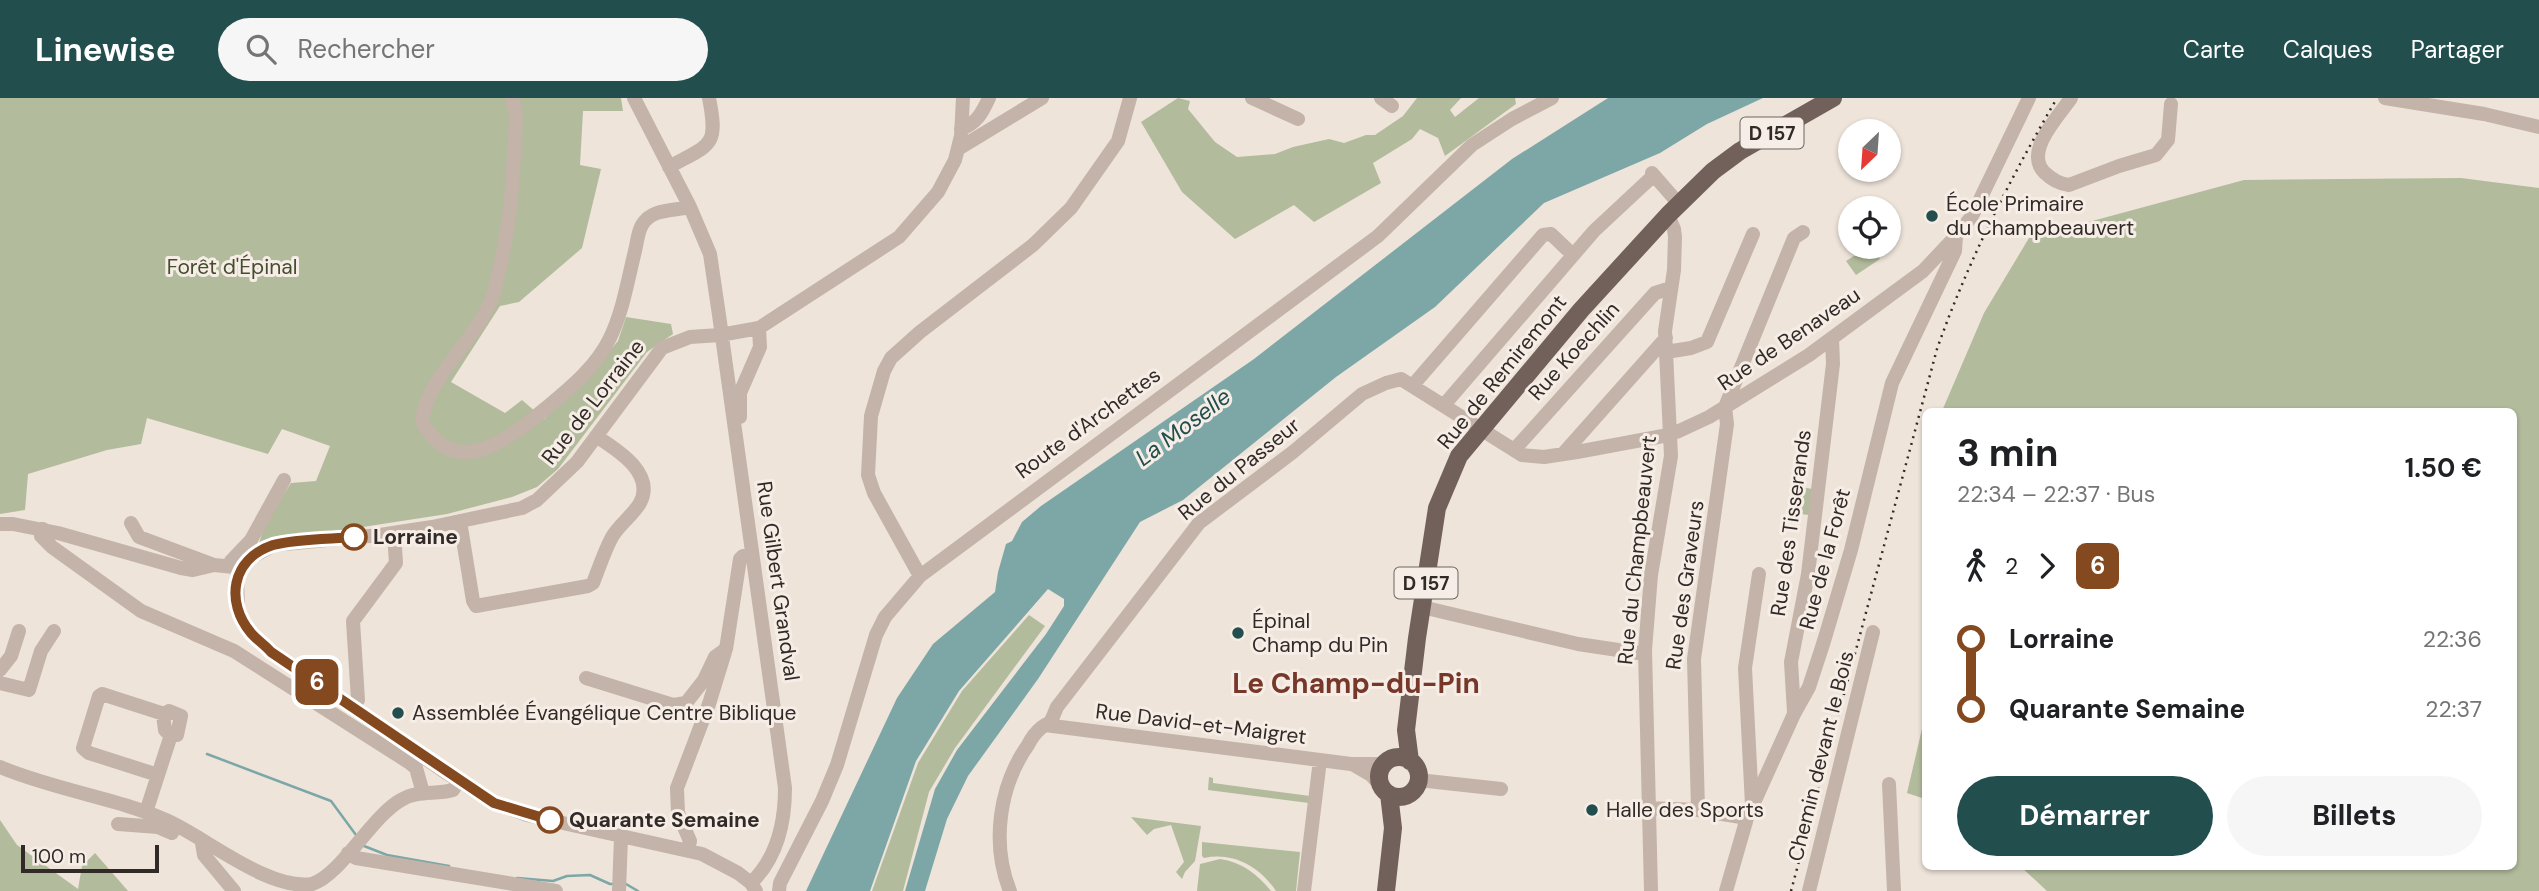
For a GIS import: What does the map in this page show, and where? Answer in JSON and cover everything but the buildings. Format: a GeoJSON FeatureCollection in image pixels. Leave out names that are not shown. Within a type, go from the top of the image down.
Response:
{"type":"FeatureCollection","features":[{"type":"Feature","properties":{"kind":"main road","name":"Rue de Remiremont"},"geometry":{"type":"LineString","coordinates":[[1397,761],[1406,730],[1422,607],[1440,500],[1459,456],[1581,310],[1713,171],[1740,151],[1833,98]]}},
{"type":"Feature","properties":{"kind":"main road"},"geometry":{"type":"LineString","coordinates":[[1386,891],[1393,828],[1386,791],[1380,778],[1397,761],[1419,773],[1393,828]]}},
{"type":"Feature","properties":{"kind":"main road"},"geometry":{"type":"LineString","coordinates":[[1386,791],[1398,797],[1413,788]]}},
{"type":"Feature","properties":{"kind":"street"},"geometry":{"type":"LineString","coordinates":[[512,98],[516,113],[509,229],[492,297],[472,335],[430,391],[424,406],[422,421],[435,440],[457,450],[470,452],[501,443],[567,391],[590,367],[610,338],[642,225],[655,213],[690,208]]}},
{"type":"Feature","properties":{"kind":"street","name":"Rue Gilbert Grandval"},"geometry":{"type":"LineString","coordinates":[[634,98],[690,208],[710,254],[785,788],[785,806],[774,853],[753,887]]}},
{"type":"Feature","properties":{"kind":"street"},"geometry":{"type":"LineString","coordinates":[[669,167],[705,148],[711,140],[715,129],[709,98]]}},
{"type":"Feature","properties":{"kind":"street"},"geometry":{"type":"LineString","coordinates":[[759,328],[899,237],[938,192],[958,149],[963,98]]}},
{"type":"Feature","properties":{"kind":"street"},"geometry":{"type":"LineString","coordinates":[[961,129],[978,118],[989,98]]}},
{"type":"Feature","properties":{"kind":"street"},"geometry":{"type":"LineString","coordinates":[[958,149],[1042,98]]}},
{"type":"Feature","properties":{"kind":"street"},"geometry":{"type":"LineString","coordinates":[[920,576],[874,493],[868,475],[871,416],[884,371],[891,358],[920,332],[1033,245],[1071,208],[1118,141],[1130,98]]}},
{"type":"Feature","properties":{"kind":"street"},"geometry":{"type":"LineString","coordinates":[[1252,98],[1298,119]]}},
{"type":"Feature","properties":{"kind":"street","name":"Route d'Archettes"},"geometry":{"type":"LineString","coordinates":[[776,888],[822,801],[837,765],[868,658],[885,617],[920,576],[1378,236],[1472,145],[1512,119],[1552,98]]}},
{"type":"Feature","properties":{"kind":"street","name":"Rue de Benaveau"},"geometry":{"type":"LineString","coordinates":[[1480,429],[1522,455],[1534,457],[1671,433],[1709,418],[1810,355],[1923,271],[1972,216],[2029,98]]}},
{"type":"Feature","properties":{"kind":"street"},"geometry":{"type":"LineString","coordinates":[[2071,98],[2040,144],[2036,158],[2039,167],[2047,175],[2069,185],[2156,155],[2168,140],[2171,104]]}},
{"type":"Feature","properties":{"kind":"street"},"geometry":{"type":"LineString","coordinates":[[2385,98],[2484,114],[2539,127]]}},
{"type":"Feature","properties":{"kind":"street"},"geometry":{"type":"LineString","coordinates":[[1444,405],[1594,231],[1652,175],[1674,210]]}},
{"type":"Feature","properties":{"kind":"street","name":"Rue du Champbeauvert"},"geometry":{"type":"LineString","coordinates":[[1651,891],[1645,654],[1647,615],[1667,486],[1671,433],[1666,345],[1675,237],[1674,210]]}},
{"type":"Feature","properties":{"kind":"street"},"geometry":{"type":"LineString","coordinates":[[1725,407],[1794,238],[1803,232]]}},
{"type":"Feature","properties":{"kind":"street"},"geometry":{"type":"LineString","coordinates":[[1480,429],[1413,385],[1543,235],[1551,234],[1573,256]]}},
{"type":"Feature","properties":{"kind":"street"},"geometry":{"type":"LineString","coordinates":[[1563,454],[1666,345],[1691,348],[1707,342],[1753,234]]}},
{"type":"Feature","properties":{"kind":"street","name":"Rue de la Forêt"},"geometry":{"type":"LineString","coordinates":[[1726,891],[1749,812],[1809,687],[1851,550],[1892,383],[1955,251],[1956,236]]}},
{"type":"Feature","properties":{"kind":"street","name":"Rue Koechlin"},"geometry":{"type":"LineString","coordinates":[[1514,450],[1655,293],[1671,288]]}},
{"type":"Feature","properties":{"kind":"street","name":"Rue Gilbert Grandval"},"geometry":{"type":"LineString","coordinates":[[738,443],[741,426],[740,393],[760,347],[759,328]]}},
{"type":"Feature","properties":{"kind":"street","name":"Rue de Lorraine"},"geometry":{"type":"LineString","coordinates":[[234,569],[274,545],[394,533],[522,508],[537,500],[570,470],[662,348],[690,337],[759,328]]}},
{"type":"Feature","properties":{"kind":"street","name":"Rue des Tisserands"},"geometry":{"type":"LineString","coordinates":[[1794,714],[1791,662],[1808,574],[1833,364],[1832,338]]}},
{"type":"Feature","properties":{"kind":"street","name":"Rue du Passeur"},"geometry":{"type":"LineString","coordinates":[[1010,891],[1000,847],[1004,793],[1012,771],[1039,729],[1045,725],[1199,523],[1315,434],[1362,394],[1401,379],[1413,385]]}},
{"type":"Feature","properties":{"kind":"street","name":"Rue des Graveurs"},"geometry":{"type":"LineString","coordinates":[[1698,810],[1693,668],[1727,424],[1725,407]]}},
{"type":"Feature","properties":{"kind":"street"},"geometry":{"type":"LineString","coordinates":[[460,521],[476,606],[589,586],[593,583],[613,536],[640,502],[644,492],[642,478],[635,466],[596,436]]}},
{"type":"Feature","properties":{"kind":"street"},"geometry":{"type":"LineString","coordinates":[[284,480],[251,540],[231,561],[237,576],[238,612],[250,632],[271,652],[494,803],[512,810],[621,837],[688,850],[722,864],[753,887]]}},
{"type":"Feature","properties":{"kind":"street"},"geometry":{"type":"LineString","coordinates":[[131,523],[139,537],[214,565],[234,569]]}},
{"type":"Feature","properties":{"kind":"street"},"geometry":{"type":"LineString","coordinates":[[0,524],[43,529],[181,568],[194,570],[214,565]]}},
{"type":"Feature","properties":{"kind":"street"},"geometry":{"type":"LineString","coordinates":[[43,529],[41,536],[51,547],[141,611],[234,651],[410,763],[415,768],[423,793]]}},
{"type":"Feature","properties":{"kind":"street"},"geometry":{"type":"LineString","coordinates":[[353,707],[358,700],[353,621],[396,564],[394,533]]}},
{"type":"Feature","properties":{"kind":"street"},"geometry":{"type":"LineString","coordinates":[[688,850],[689,835],[678,813],[677,788],[709,704],[726,649],[740,559],[752,554]]}},
{"type":"Feature","properties":{"kind":"street"},"geometry":{"type":"LineString","coordinates":[[1648,808],[1749,812],[1745,668],[1759,574]]}},
{"type":"Feature","properties":{"kind":"street"},"geometry":{"type":"LineString","coordinates":[[1422,607],[1578,644],[1645,654]]}},
{"type":"Feature","properties":{"kind":"street"},"geometry":{"type":"LineString","coordinates":[[0,670],[11,656],[19,631]]}},
{"type":"Feature","properties":{"kind":"street"},"geometry":{"type":"LineString","coordinates":[[0,683],[29,690],[41,651],[54,631]]}},
{"type":"Feature","properties":{"kind":"street","name":"Chemin devant le Bois"},"geometry":{"type":"LineString","coordinates":[[1809,891],[1873,632]]}},
{"type":"Feature","properties":{"kind":"street"},"geometry":{"type":"LineString","coordinates":[[586,678],[681,705],[694,694],[715,657],[726,649]]}},
{"type":"Feature","properties":{"kind":"street"},"geometry":{"type":"LineString","coordinates":[[145,812],[158,775],[171,735],[165,730],[164,714],[102,694],[99,696],[83,748],[89,753],[158,775]]}},
{"type":"Feature","properties":{"kind":"street","name":"Rue David-et-Maigret"},"geometry":{"type":"LineString","coordinates":[[1045,725],[1351,764],[1397,761]]}},
{"type":"Feature","properties":{"kind":"street"},"geometry":{"type":"LineString","coordinates":[[1304,891],[1320,760]]}},
{"type":"Feature","properties":{"kind":"street","name":"Rue David-et-Maigret"},"geometry":{"type":"LineString","coordinates":[[1351,764],[1371,775],[1386,791]]}},
{"type":"Feature","properties":{"kind":"street"},"geometry":{"type":"LineString","coordinates":[[0,767],[23,777],[171,822],[202,845],[279,883],[315,883],[330,872],[387,810],[402,799],[423,793],[453,790],[459,780]]}},
{"type":"Feature","properties":{"kind":"street"},"geometry":{"type":"LineString","coordinates":[[1889,784],[1894,891]]}},
{"type":"Feature","properties":{"kind":"street"},"geometry":{"type":"LineString","coordinates":[[1413,788],[1502,789]]}},
{"type":"Feature","properties":{"kind":"street"},"geometry":{"type":"LineString","coordinates":[[118,824],[158,827],[194,846],[202,845]]}},
{"type":"Feature","properties":{"kind":"street"},"geometry":{"type":"LineString","coordinates":[[619,891],[621,837]]}},
{"type":"Feature","properties":{"kind":"street"},"geometry":{"type":"LineString","coordinates":[[202,845],[204,855],[234,891]]}},
{"type":"Feature","properties":{"kind":"street"},"geometry":{"type":"LineString","coordinates":[[348,853],[356,858],[556,891]]}},
{"type":"Feature","properties":{"kind":"green space","name":"Forêt d'Épinal"},"geometry":{"type":"Polygon","coordinates":[[[0,98],[621,98],[623,111],[583,111],[580,165],[601,169],[582,248],[519,302],[500,306],[451,382],[505,413],[522,400],[544,419],[593,371],[618,341],[626,317],[671,324],[673,334],[647,352],[558,469],[537,487],[512,497],[447,514],[259,543],[266,522],[291,483],[316,481],[330,446],[282,429],[268,454],[147,418],[141,444],[107,450],[28,474],[25,510],[0,514],[0,98]]]}},
{"type":"Feature","properties":{"kind":"green space"},"geometry":{"type":"Polygon","coordinates":[[[1178,98],[1190,101],[1188,109],[1215,142],[1237,157],[1275,154],[1329,139],[1344,143],[1366,135],[1375,135],[1403,116],[1417,98],[1461,98],[1450,110],[1455,117],[1479,98],[1515,98],[1516,104],[1445,156],[1438,138],[1420,129],[1412,139],[1373,163],[1381,183],[1314,222],[1294,205],[1235,239],[1182,192],[1141,122],[1178,98]]]}},
{"type":"Feature","properties":{"kind":"green space"},"geometry":{"type":"Polygon","coordinates":[[[2461,178],[2539,188],[2539,891],[2047,891],[2024,870],[2517,870],[2517,408],[1943,408],[1984,313],[2029,238],[2244,180],[2461,178]]]}},
{"type":"Feature","properties":{"kind":"green space"},"geometry":{"type":"Polygon","coordinates":[[[1849,259],[1880,259],[1856,275],[1846,261],[1849,259]]]}},
{"type":"Feature","properties":{"kind":"green space"},"geometry":{"type":"Polygon","coordinates":[[[1792,486],[1813,489],[1810,515],[1790,513],[1792,486]]]}},
{"type":"Feature","properties":{"kind":"green space"},"geometry":{"type":"Polygon","coordinates":[[[1029,615],[1045,626],[955,748],[929,792],[903,891],[872,891],[918,763],[962,691],[1029,615]]]}},
{"type":"Feature","properties":{"kind":"green space"},"geometry":{"type":"Polygon","coordinates":[[[1922,729],[1922,798],[1907,793],[1922,729]]]}},
{"type":"Feature","properties":{"kind":"green space"},"geometry":{"type":"Polygon","coordinates":[[[1209,777],[1213,778],[1213,783],[1310,796],[1309,803],[1208,790],[1209,777]]]}},
{"type":"Feature","properties":{"kind":"green space"},"geometry":{"type":"Polygon","coordinates":[[[1131,817],[1201,826],[1195,861],[1182,879],[1176,872],[1184,862],[1171,825],[1154,829],[1147,835],[1131,817]]]}},
{"type":"Feature","properties":{"kind":"green space"},"geometry":{"type":"Polygon","coordinates":[[[0,820],[17,845],[78,889],[82,866],[95,853],[128,891],[0,891],[0,820]]]}},
{"type":"Feature","properties":{"kind":"green space"},"geometry":{"type":"Polygon","coordinates":[[[1202,842],[1300,852],[1296,891],[1276,891],[1262,874],[1235,859],[1204,858],[1202,842]]]}},
{"type":"Feature","properties":{"kind":"green space"},"geometry":{"type":"Polygon","coordinates":[[[1220,859],[1248,870],[1271,891],[1197,891],[1200,864],[1220,859]]]}},
{"type":"Feature","properties":{"kind":"water","name":"La Moselle"},"geometry":{"type":"Polygon","coordinates":[[[1608,98],[1763,98],[1707,124],[1660,153],[1544,203],[1435,307],[1336,377],[1183,500],[1140,522],[1038,679],[968,776],[947,819],[925,891],[905,891],[935,789],[957,750],[1046,634],[1064,606],[1064,599],[1048,589],[959,691],[916,761],[870,891],[806,891],[897,698],[933,644],[995,592],[1006,544],[1012,541],[1022,522],[1041,506],[1254,359],[1512,159],[1608,98]]]}},
{"type":"Feature","properties":{"kind":"waterway"},"geometry":{"type":"LineString","coordinates":[[207,754],[331,801],[356,835]]}},
{"type":"Feature","properties":{"kind":"waterway"},"geometry":{"type":"LineString","coordinates":[[364,846],[387,855],[449,866]]}},
{"type":"Feature","properties":{"kind":"waterway"},"geometry":{"type":"LineString","coordinates":[[517,878],[553,881],[567,876],[590,875],[616,884]]}},
{"type":"Feature","properties":{"kind":"waterway"},"geometry":{"type":"LineString","coordinates":[[626,884],[638,891]]}},
{"type":"Feature","properties":{"kind":"railway"},"geometry":{"type":"LineString","coordinates":[[1791,891],[1937,349],[1962,284],[1991,221],[2057,98]]}},
{"type":"Feature","properties":{"kind":"bus line","name":"6"},"geometry":{"type":"LineString","coordinates":[[354,537],[274,545],[250,558],[239,571],[236,589],[238,612],[250,632],[271,652],[494,803],[550,820]]}},
{"type":"Feature","properties":{"kind":"place","name":"École Primaire du Champbeauvert"},"geometry":{"type":"Point","coordinates":[1932,216]}},
{"type":"Feature","properties":{"kind":"place","name":"Lorraine"},"geometry":{"type":"Point","coordinates":[354,537]}},
{"type":"Feature","properties":{"kind":"place","name":"Épinal Champ du Pin"},"geometry":{"type":"Point","coordinates":[1238,633]}},
{"type":"Feature","properties":{"kind":"place","name":"Assemblée Évangélique Centre Biblique"},"geometry":{"type":"Point","coordinates":[398,713]}},
{"type":"Feature","properties":{"kind":"place","name":"Halle des Sports"},"geometry":{"type":"Point","coordinates":[1592,810]}},
{"type":"Feature","properties":{"kind":"place","name":"Quarante Semaine"},"geometry":{"type":"Point","coordinates":[550,820]}},
{"type":"Feature","properties":{"kind":"district","name":"Le Champ-du-Pin"},"geometry":{"type":"Point","coordinates":[1356,683]}}]}
